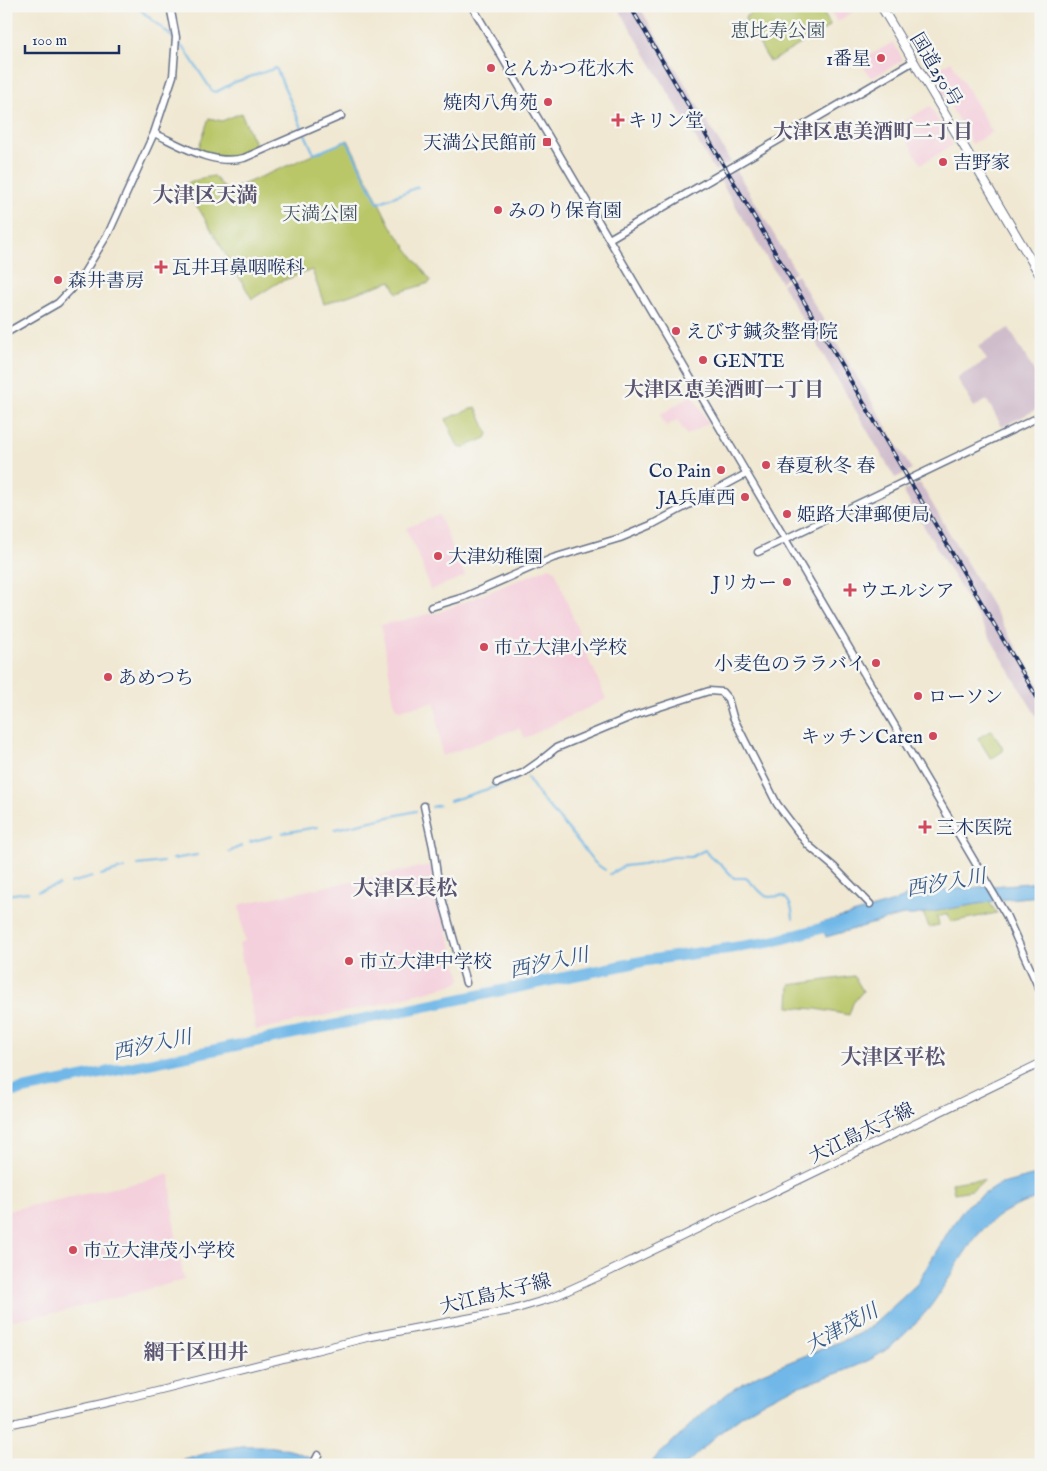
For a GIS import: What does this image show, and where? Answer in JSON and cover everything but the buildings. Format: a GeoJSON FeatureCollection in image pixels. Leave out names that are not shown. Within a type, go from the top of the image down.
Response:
{"type":"FeatureCollection","features":[{"type":"Feature","properties":{"kind":"highway","name":"国道250号"},"geometry":{"type":"LineString","coordinates":[[881,6],[1041,277]]}},
{"type":"Feature","properties":{"kind":"main road","name":"大江島太子線"},"geometry":{"type":"LineString","coordinates":[[6,1425],[88,1407],[369,1337],[512,1310],[549,1298],[611,1271],[1041,1063]]}},
{"type":"Feature","properties":{"kind":"street"},"geometry":{"type":"LineString","coordinates":[[6,333],[58,303],[79,281],[109,232],[154,133],[168,94],[175,66],[176,37],[170,6]]}},
{"type":"Feature","properties":{"kind":"street"},"geometry":{"type":"LineString","coordinates":[[472,6],[1006,914],[1041,993]]}},
{"type":"Feature","properties":{"kind":"street"},"geometry":{"type":"LineString","coordinates":[[609,239],[914,61]]}},
{"type":"Feature","properties":{"kind":"street"},"geometry":{"type":"LineString","coordinates":[[154,133],[212,158],[227,161],[244,158],[341,116]]}},
{"type":"Feature","properties":{"kind":"street"},"geometry":{"type":"LineString","coordinates":[[758,552],[1041,416]]}},
{"type":"Feature","properties":{"kind":"street"},"geometry":{"type":"LineString","coordinates":[[431,607],[464,597],[553,558],[620,538],[651,525],[746,474]]}},
{"type":"Feature","properties":{"kind":"street"},"geometry":{"type":"LineString","coordinates":[[496,783],[520,774],[556,748],[617,722],[709,691],[722,692],[728,699],[733,717],[776,804],[808,845],[834,866],[870,904]]}},
{"type":"Feature","properties":{"kind":"street"},"geometry":{"type":"LineString","coordinates":[[424,806],[439,888],[466,983]]}},
{"type":"Feature","properties":{"kind":"street"},"geometry":{"type":"LineString","coordinates":[[312,1465],[318,1455]]}},
{"type":"Feature","properties":{"kind":"shaded area"},"geometry":{"type":"Polygon","coordinates":[[[617,6],[639,6],[731,162],[715,171],[617,6]]]}},
{"type":"Feature","properties":{"kind":"shaded area"},"geometry":{"type":"Polygon","coordinates":[[[828,6],[861,6],[837,22],[828,6]]]}},
{"type":"Feature","properties":{"kind":"shaded area"},"geometry":{"type":"Polygon","coordinates":[[[893,42],[903,60],[874,77],[870,77],[860,61],[893,42]]]}},
{"type":"Feature","properties":{"kind":"shaded area"},"geometry":{"type":"Polygon","coordinates":[[[951,61],[992,132],[972,144],[931,73],[951,61]]]}},
{"type":"Feature","properties":{"kind":"shaded area"},"geometry":{"type":"Polygon","coordinates":[[[930,106],[953,145],[921,164],[898,125],[930,106]]]}},
{"type":"Feature","properties":{"kind":"shaded area"},"geometry":{"type":"Polygon","coordinates":[[[736,170],[796,272],[781,282],[720,180],[736,170]]]}},
{"type":"Feature","properties":{"kind":"shaded area"},"geometry":{"type":"Polygon","coordinates":[[[797,275],[912,470],[895,478],[782,284],[797,275]]]}},
{"type":"Feature","properties":{"kind":"shaded area"},"geometry":{"type":"Polygon","coordinates":[[[1009,328],[1041,383],[1041,407],[1002,427],[987,400],[974,407],[957,378],[987,360],[978,346],[1009,328]]]}},
{"type":"Feature","properties":{"kind":"shaded area"},"geometry":{"type":"Polygon","coordinates":[[[692,395],[708,423],[687,435],[677,420],[666,426],[660,415],[692,395]]]}},
{"type":"Feature","properties":{"kind":"shaded area"},"geometry":{"type":"Polygon","coordinates":[[[920,483],[1041,689],[1041,724],[903,491],[920,483]]]}},
{"type":"Feature","properties":{"kind":"shaded area","name":"大津幼稚園"},"geometry":{"type":"Polygon","coordinates":[[[439,515],[465,576],[430,590],[421,561],[406,528],[439,515]]]}},
{"type":"Feature","properties":{"kind":"shaded area","name":"市立大津小学校"},"geometry":{"type":"Polygon","coordinates":[[[550,567],[555,570],[592,668],[606,699],[525,738],[519,728],[442,756],[435,702],[399,710],[395,707],[381,625],[438,613],[550,567]]]}},
{"type":"Feature","properties":{"kind":"shaded area","name":"市立大津中学校"},"geometry":{"type":"Polygon","coordinates":[[[431,865],[436,891],[461,979],[458,983],[376,1005],[256,1030],[239,943],[245,941],[239,906],[241,904],[431,865]]]}},
{"type":"Feature","properties":{"kind":"shaded area","name":"市立大津茂小学校"},"geometry":{"type":"Polygon","coordinates":[[[166,1174],[170,1176],[175,1232],[184,1280],[59,1312],[6,1321],[6,1211],[146,1181],[166,1174]]]}},
{"type":"Feature","properties":{"kind":"green space","name":"恵比寿公園"},"geometry":{"type":"Polygon","coordinates":[[[762,6],[819,6],[830,24],[829,27],[769,61],[745,19],[746,16],[762,6]]]}},
{"type":"Feature","properties":{"kind":"green space"},"geometry":{"type":"Polygon","coordinates":[[[241,113],[257,148],[229,158],[200,151],[199,147],[209,118],[222,121],[241,113]]]}},
{"type":"Feature","properties":{"kind":"green space","name":"天満公園"},"geometry":{"type":"Polygon","coordinates":[[[348,140],[390,225],[431,281],[397,293],[391,281],[324,304],[312,270],[279,282],[252,299],[199,209],[180,189],[182,186],[202,178],[214,176],[226,190],[230,190],[348,140]]]}},
{"type":"Feature","properties":{"kind":"green space"},"geometry":{"type":"Polygon","coordinates":[[[476,407],[488,434],[486,438],[462,448],[458,447],[446,419],[476,407]]]}},
{"type":"Feature","properties":{"kind":"green space"},"geometry":{"type":"Polygon","coordinates":[[[992,730],[1003,751],[991,759],[978,738],[992,730]]]}},
{"type":"Feature","properties":{"kind":"green space"},"geometry":{"type":"Polygon","coordinates":[[[989,902],[997,913],[951,922],[948,914],[937,917],[939,925],[929,927],[923,913],[989,902]]]}},
{"type":"Feature","properties":{"kind":"green space"},"geometry":{"type":"Polygon","coordinates":[[[854,976],[863,991],[853,1003],[849,1015],[816,1009],[789,1007],[790,985],[854,976]]]}},
{"type":"Feature","properties":{"kind":"green space"},"geometry":{"type":"Polygon","coordinates":[[[985,1180],[972,1190],[954,1193],[952,1183],[985,1180]]]}},
{"type":"Feature","properties":{"kind":"water"},"geometry":{"type":"Polygon","coordinates":[[[1041,882],[1041,896],[1007,899],[914,915],[903,915],[826,937],[821,923],[891,903],[907,896],[931,891],[1041,882]]]}},
{"type":"Feature","properties":{"kind":"water"},"geometry":{"type":"Polygon","coordinates":[[[1032,1176],[1041,1176],[1041,1198],[1020,1204],[989,1223],[967,1249],[928,1309],[918,1321],[883,1352],[855,1367],[779,1394],[753,1408],[729,1425],[685,1465],[648,1465],[705,1411],[732,1390],[760,1374],[856,1335],[872,1326],[916,1285],[951,1227],[967,1205],[998,1185],[1032,1176]]]}},
{"type":"Feature","properties":{"kind":"water"},"geometry":{"type":"Polygon","coordinates":[[[241,1446],[274,1447],[294,1451],[323,1465],[168,1465],[217,1450],[241,1446]]]}},
{"type":"Feature","properties":{"kind":"waterway"},"geometry":{"type":"LineString","coordinates":[[137,6],[173,38]]}},
{"type":"Feature","properties":{"kind":"waterway"},"geometry":{"type":"LineString","coordinates":[[178,43],[186,51],[212,91],[216,92],[235,82],[276,68],[303,130]]}},
{"type":"Feature","properties":{"kind":"waterway"},"geometry":{"type":"LineString","coordinates":[[305,134],[314,154],[347,141],[378,203],[418,187]]}},
{"type":"Feature","properties":{"kind":"waterway"},"geometry":{"type":"LineString","coordinates":[[527,777],[541,798],[595,863],[605,870]]}},
{"type":"Feature","properties":{"kind":"waterway"},"geometry":{"type":"LineString","coordinates":[[450,801],[516,780]]}},
{"type":"Feature","properties":{"kind":"waterway"},"geometry":{"type":"LineString","coordinates":[[432,807],[439,805]]}},
{"type":"Feature","properties":{"kind":"waterway"},"geometry":{"type":"LineString","coordinates":[[335,829],[416,811]]}},
{"type":"Feature","properties":{"kind":"waterway"},"geometry":{"type":"LineString","coordinates":[[283,833],[317,827]]}},
{"type":"Feature","properties":{"kind":"waterway"},"geometry":{"type":"LineString","coordinates":[[250,842],[272,836]]}},
{"type":"Feature","properties":{"kind":"waterway"},"geometry":{"type":"LineString","coordinates":[[229,852],[241,846]]}},
{"type":"Feature","properties":{"kind":"waterway"},"geometry":{"type":"LineString","coordinates":[[610,874],[624,866],[673,857],[691,857],[705,850],[710,857],[721,864],[734,878],[746,878],[768,897],[783,896],[791,906],[793,918]]}},
{"type":"Feature","properties":{"kind":"waterway"},"geometry":{"type":"LineString","coordinates":[[173,859],[197,855]]}},
{"type":"Feature","properties":{"kind":"waterway"},"geometry":{"type":"LineString","coordinates":[[138,865],[163,862]]}},
{"type":"Feature","properties":{"kind":"waterway"},"geometry":{"type":"LineString","coordinates":[[101,875],[125,868]]}},
{"type":"Feature","properties":{"kind":"waterway"},"geometry":{"type":"LineString","coordinates":[[70,883],[92,877]]}},
{"type":"Feature","properties":{"kind":"waterway"},"geometry":{"type":"LineString","coordinates":[[38,891],[59,885]]}},
{"type":"Feature","properties":{"kind":"waterway"},"geometry":{"type":"LineString","coordinates":[[6,895],[28,892]]}},
{"type":"Feature","properties":{"kind":"waterway","name":"西汐入川"},"geometry":{"type":"LineString","coordinates":[[6,1093],[644,961],[771,942],[837,924]]}},
{"type":"Feature","properties":{"kind":"railway"},"geometry":{"type":"LineString","coordinates":[[630,6],[1041,704]]}},
{"type":"Feature","properties":{"kind":"place","name":"1番星"},"geometry":{"type":"Point","coordinates":[881,58]}},
{"type":"Feature","properties":{"kind":"place","name":"とんかつ花水木"},"geometry":{"type":"Point","coordinates":[491,68]}},
{"type":"Feature","properties":{"kind":"place","name":"焼肉八角苑"},"geometry":{"type":"Point","coordinates":[548,102]}},
{"type":"Feature","properties":{"kind":"place","name":"キリン堂"},"geometry":{"type":"Point","coordinates":[618,120]}},
{"type":"Feature","properties":{"kind":"place","name":"天満公民館前"},"geometry":{"type":"Point","coordinates":[547,142]}},
{"type":"Feature","properties":{"kind":"place","name":"吉野家"},"geometry":{"type":"Point","coordinates":[943,162]}},
{"type":"Feature","properties":{"kind":"place","name":"みのり保育園"},"geometry":{"type":"Point","coordinates":[498,210]}},
{"type":"Feature","properties":{"kind":"place","name":"瓦井耳鼻咽喉科"},"geometry":{"type":"Point","coordinates":[161,267]}},
{"type":"Feature","properties":{"kind":"place","name":"森井書房"},"geometry":{"type":"Point","coordinates":[58,280]}},
{"type":"Feature","properties":{"kind":"place","name":"えびす鍼灸整骨院"},"geometry":{"type":"Point","coordinates":[676,331]}},
{"type":"Feature","properties":{"kind":"place","name":"GENTE"},"geometry":{"type":"Point","coordinates":[703,360]}},
{"type":"Feature","properties":{"kind":"place","name":"春夏秋冬 春"},"geometry":{"type":"Point","coordinates":[766,465]}},
{"type":"Feature","properties":{"kind":"place","name":"Co Pain"},"geometry":{"type":"Point","coordinates":[721,470]}},
{"type":"Feature","properties":{"kind":"place","name":"JA兵庫西"},"geometry":{"type":"Point","coordinates":[745,497]}},
{"type":"Feature","properties":{"kind":"place","name":"姫路大津郵便局"},"geometry":{"type":"Point","coordinates":[787,514]}},
{"type":"Feature","properties":{"kind":"place","name":"大津幼稚園"},"geometry":{"type":"Point","coordinates":[438,556]}},
{"type":"Feature","properties":{"kind":"place","name":"Jリカー"},"geometry":{"type":"Point","coordinates":[787,582]}},
{"type":"Feature","properties":{"kind":"place","name":"ウエルシア"},"geometry":{"type":"Point","coordinates":[850,590]}},
{"type":"Feature","properties":{"kind":"place","name":"市立大津小学校"},"geometry":{"type":"Point","coordinates":[484,647]}},
{"type":"Feature","properties":{"kind":"place","name":"小麦色のララバイ"},"geometry":{"type":"Point","coordinates":[876,663]}},
{"type":"Feature","properties":{"kind":"place","name":"あめつち"},"geometry":{"type":"Point","coordinates":[108,677]}},
{"type":"Feature","properties":{"kind":"place","name":"ローソン"},"geometry":{"type":"Point","coordinates":[918,696]}},
{"type":"Feature","properties":{"kind":"place","name":"キッチンCaren"},"geometry":{"type":"Point","coordinates":[933,736]}},
{"type":"Feature","properties":{"kind":"place","name":"三木医院"},"geometry":{"type":"Point","coordinates":[925,827]}},
{"type":"Feature","properties":{"kind":"place","name":"市立大津中学校"},"geometry":{"type":"Point","coordinates":[349,961]}},
{"type":"Feature","properties":{"kind":"place","name":"市立大津茂小学校"},"geometry":{"type":"Point","coordinates":[73,1250]}},
{"type":"Feature","properties":{"kind":"district","name":"大津区恵美酒町二丁目"},"geometry":{"type":"Point","coordinates":[873,131]}},
{"type":"Feature","properties":{"kind":"district","name":"大津区天満"},"geometry":{"type":"Point","coordinates":[205,195]}},
{"type":"Feature","properties":{"kind":"district","name":"大津区恵美酒町一丁目"},"geometry":{"type":"Point","coordinates":[724,389]}},
{"type":"Feature","properties":{"kind":"district","name":"大津区長松"},"geometry":{"type":"Point","coordinates":[405,888]}},
{"type":"Feature","properties":{"kind":"district","name":"大津区平松"},"geometry":{"type":"Point","coordinates":[893,1057]}},
{"type":"Feature","properties":{"kind":"district","name":"網干区田井"},"geometry":{"type":"Point","coordinates":[196,1352]}},
{"type":"Feature","properties":{"kind":"water label","name":"大津茂川"},"geometry":{"type":"Point","coordinates":[841,1328]}}]}
